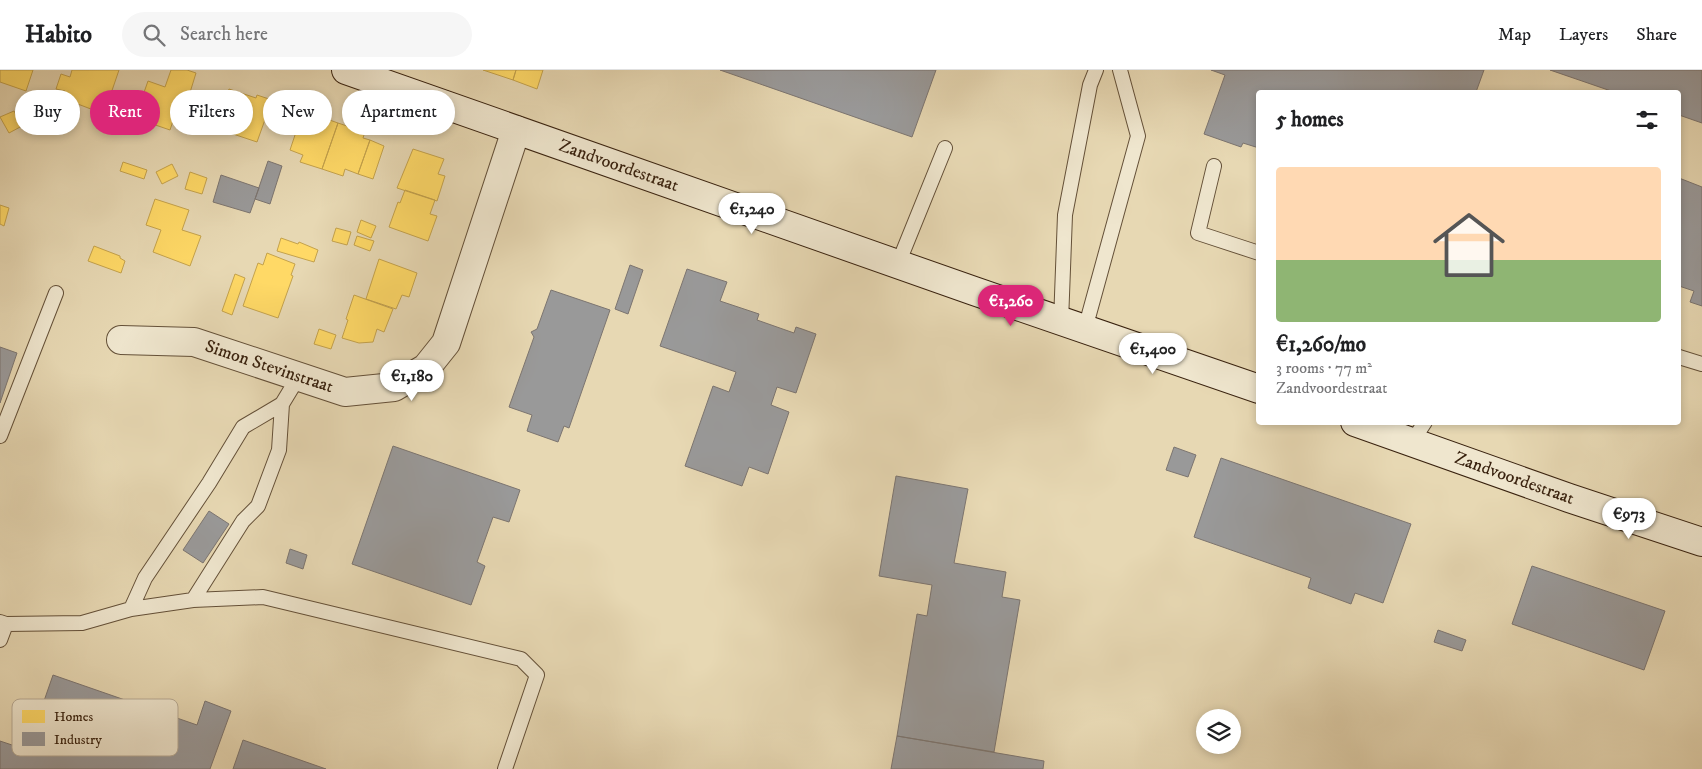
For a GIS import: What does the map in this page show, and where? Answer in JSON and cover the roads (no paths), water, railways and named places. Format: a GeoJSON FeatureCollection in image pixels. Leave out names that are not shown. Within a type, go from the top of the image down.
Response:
{"type":"FeatureCollection","features":[{"type":"Feature","properties":{"kind":"main road","name":"Zandvoordestraat"},"geometry":{"type":"LineString","coordinates":[[346,70],[1256,388]]}},
{"type":"Feature","properties":{"kind":"main road","name":"Simon Stevinstraat"},"geometry":{"type":"LineString","coordinates":[[121,340],[194,342],[345,392],[394,387],[426,368],[446,343],[516,130]]}},
{"type":"Feature","properties":{"kind":"main road","name":"Zandvoordestraat"},"geometry":{"type":"LineString","coordinates":[[1374,425],[1419,432],[1569,498],[1702,542]]}},
{"type":"Feature","properties":{"kind":"lane"},"geometry":{"type":"LineString","coordinates":[[1073,325],[1065,215],[1090,86],[1096,70]]}},
{"type":"Feature","properties":{"kind":"lane"},"geometry":{"type":"LineString","coordinates":[[1073,325],[1138,136],[1120,70]]}},
{"type":"Feature","properties":{"kind":"lane"},"geometry":{"type":"LineString","coordinates":[[898,264],[945,148]]}},
{"type":"Feature","properties":{"kind":"lane"},"geometry":{"type":"LineString","coordinates":[[1214,166],[1198,233],[1256,252]]}},
{"type":"Feature","properties":{"kind":"lane"},"geometry":{"type":"LineString","coordinates":[[0,436],[56,293]]}},
{"type":"Feature","properties":{"kind":"lane"},"geometry":{"type":"LineString","coordinates":[[1681,358],[1702,364]]}},
{"type":"Feature","properties":{"kind":"lane"},"geometry":{"type":"LineString","coordinates":[[193,600],[243,520],[258,506],[279,450],[282,404],[299,376]]}},
{"type":"Feature","properties":{"kind":"lane"},"geometry":{"type":"LineString","coordinates":[[131,609],[145,578],[209,483],[243,427],[282,404]]}},
{"type":"Feature","properties":{"kind":"lane"},"geometry":{"type":"LineString","coordinates":[[0,640],[3,623],[82,623],[131,609],[193,600],[263,597],[521,659],[537,675],[505,769]]}}]}
